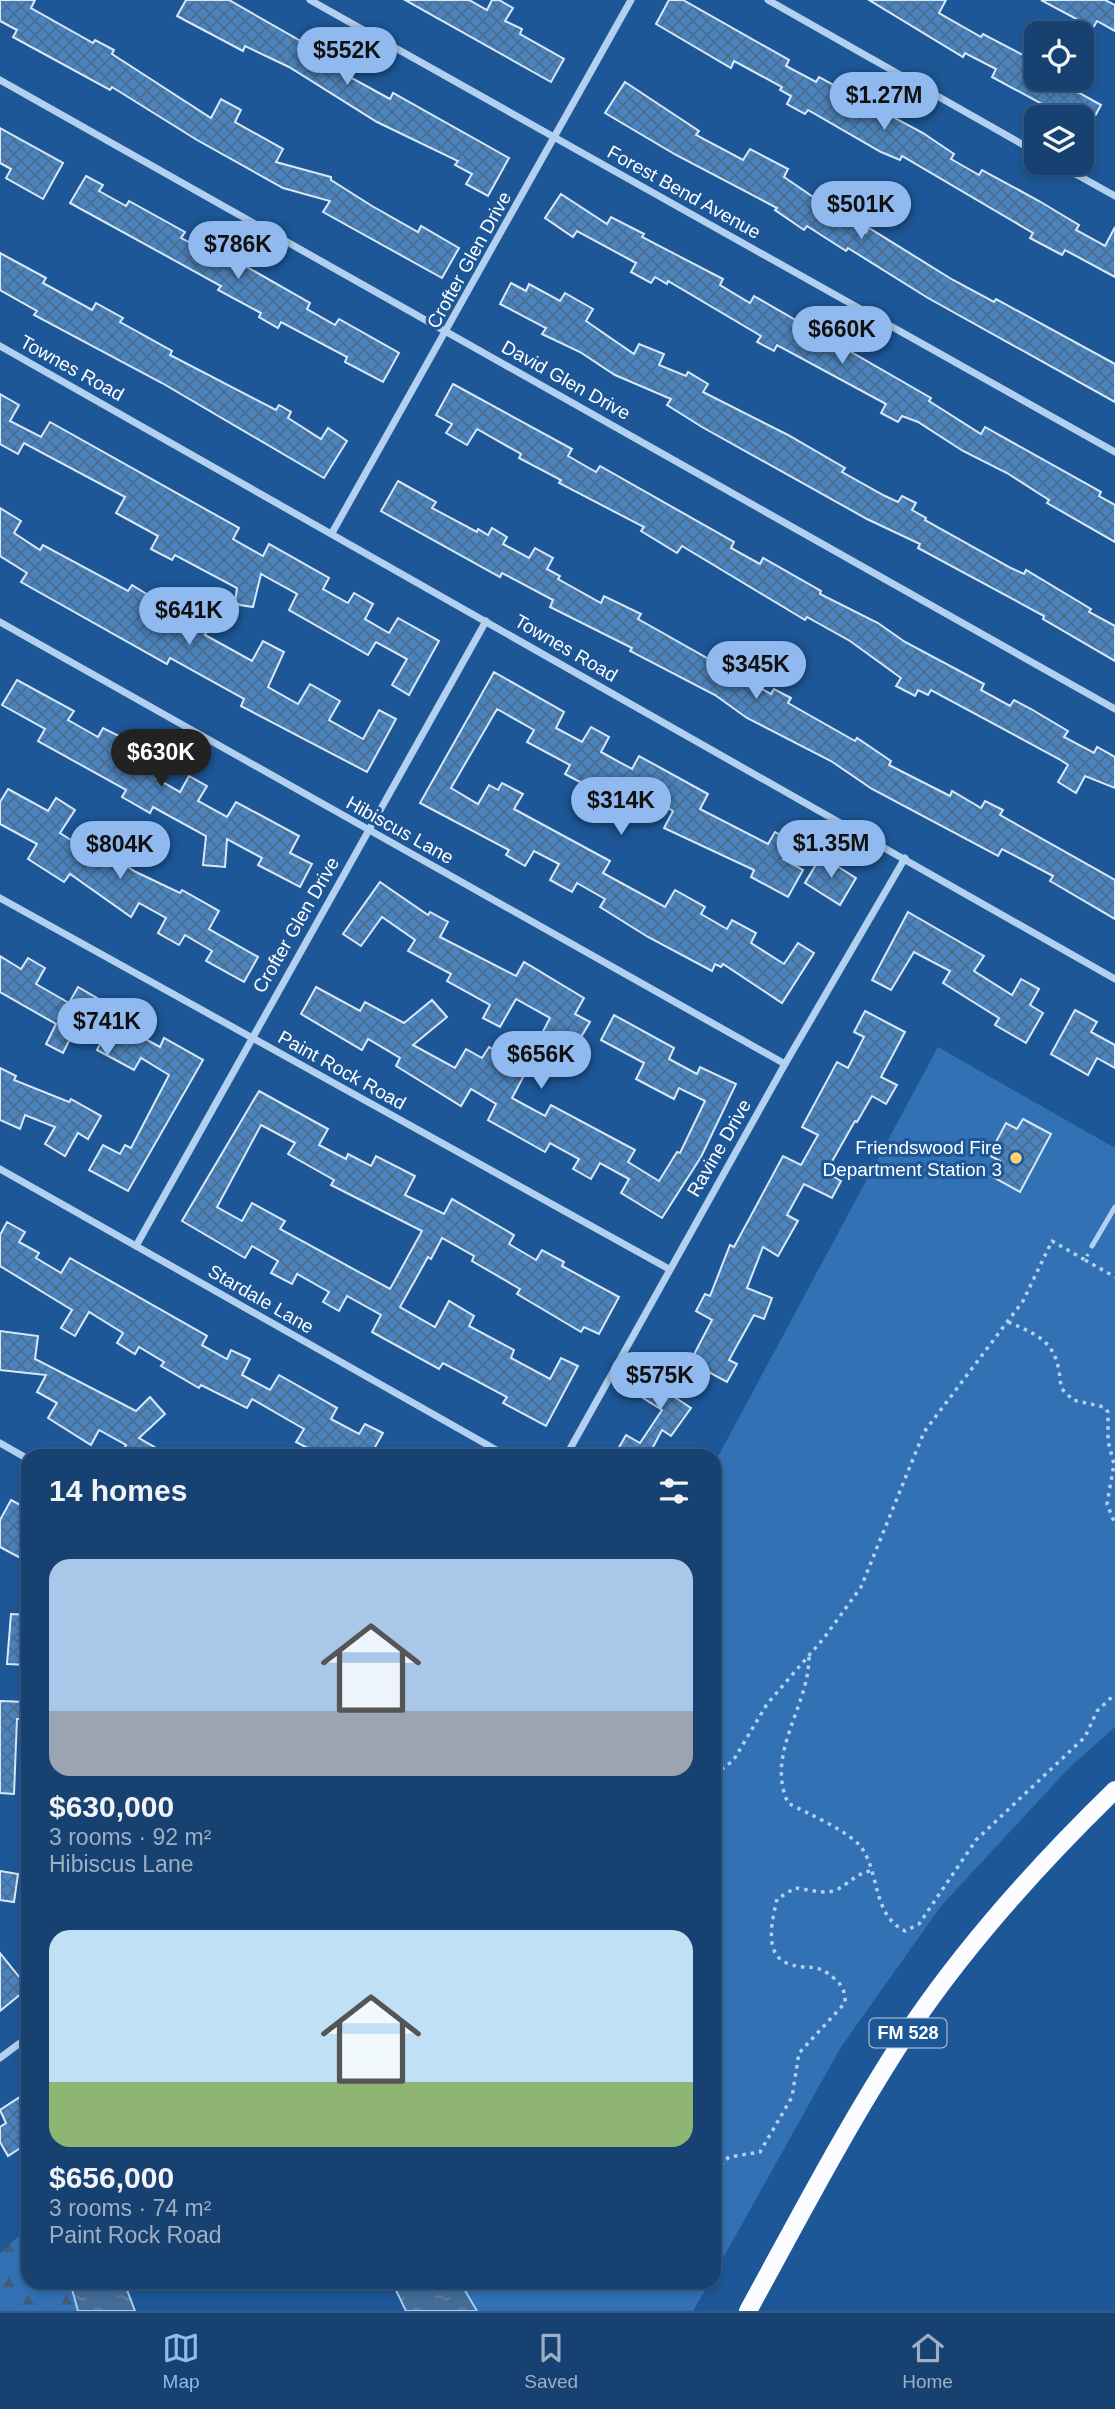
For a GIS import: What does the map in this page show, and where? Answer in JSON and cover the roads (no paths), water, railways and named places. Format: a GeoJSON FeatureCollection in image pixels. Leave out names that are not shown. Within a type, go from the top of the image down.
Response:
{"type":"FeatureCollection","features":[{"type":"Feature","properties":{"kind":"main road","name":"FM 528"},"geometry":{"type":"LineString","coordinates":[[748,2311],[856,2115],[914,2023],[977,1939],[1024,1883],[1115,1790]]}},
{"type":"Feature","properties":{"kind":"street","name":"Forest Bend Avenue"},"geometry":{"type":"LineString","coordinates":[[310,0],[1115,452]]}},
{"type":"Feature","properties":{"kind":"street","name":"Crofter Glen Drive"},"geometry":{"type":"LineString","coordinates":[[332,533],[631,0]]}},
{"type":"Feature","properties":{"kind":"street"},"geometry":{"type":"LineString","coordinates":[[768,0],[1024,145]]}},
{"type":"Feature","properties":{"kind":"street","name":"David Glen Drive"},"geometry":{"type":"LineString","coordinates":[[0,80],[1115,709]]}},
{"type":"Feature","properties":{"kind":"street"},"geometry":{"type":"LineString","coordinates":[[1077,175],[1115,196]]}},
{"type":"Feature","properties":{"kind":"street","name":"Townes Road"},"geometry":{"type":"LineString","coordinates":[[0,345],[1115,979]]}},
{"type":"Feature","properties":{"kind":"street","name":"Crofter Glen Drive"},"geometry":{"type":"LineString","coordinates":[[136,1246],[486,621]]}},
{"type":"Feature","properties":{"kind":"street","name":"Hibiscus Lane"},"geometry":{"type":"LineString","coordinates":[[0,622],[785,1064]]}},
{"type":"Feature","properties":{"kind":"street","name":"Ravine Drive"},"geometry":{"type":"LineString","coordinates":[[570,1449],[785,1064],[905,859]]}},
{"type":"Feature","properties":{"kind":"street","name":"Paint Rock Road"},"geometry":{"type":"LineString","coordinates":[[0,898],[669,1269]]}},
{"type":"Feature","properties":{"kind":"street","name":"Stardale Lane"},"geometry":{"type":"LineString","coordinates":[[0,1169],[494,1449]]}},
{"type":"Feature","properties":{"kind":"street"},"geometry":{"type":"LineString","coordinates":[[0,1443],[21,1455]]}},
{"type":"Feature","properties":{"kind":"street"},"geometry":{"type":"LineString","coordinates":[[0,2059],[21,2042]]}},
{"type":"Feature","properties":{"kind":"lane"},"geometry":{"type":"LineString","coordinates":[[1092,1246],[1115,1207]]}},
{"type":"Feature","properties":{"kind":"water"},"geometry":{"type":"Polygon","coordinates":[[[72,2289],[127,2289],[135,2311],[78,2311],[72,2289]]]}},
{"type":"Feature","properties":{"kind":"water"},"geometry":{"type":"Polygon","coordinates":[[[395,2289],[464,2289],[477,2311],[406,2311],[395,2289]]]}},
{"type":"Feature","properties":{"kind":"place","name":"Friendswood Fire Department Station 3"},"geometry":{"type":"Point","coordinates":[1016,1158]}}]}
